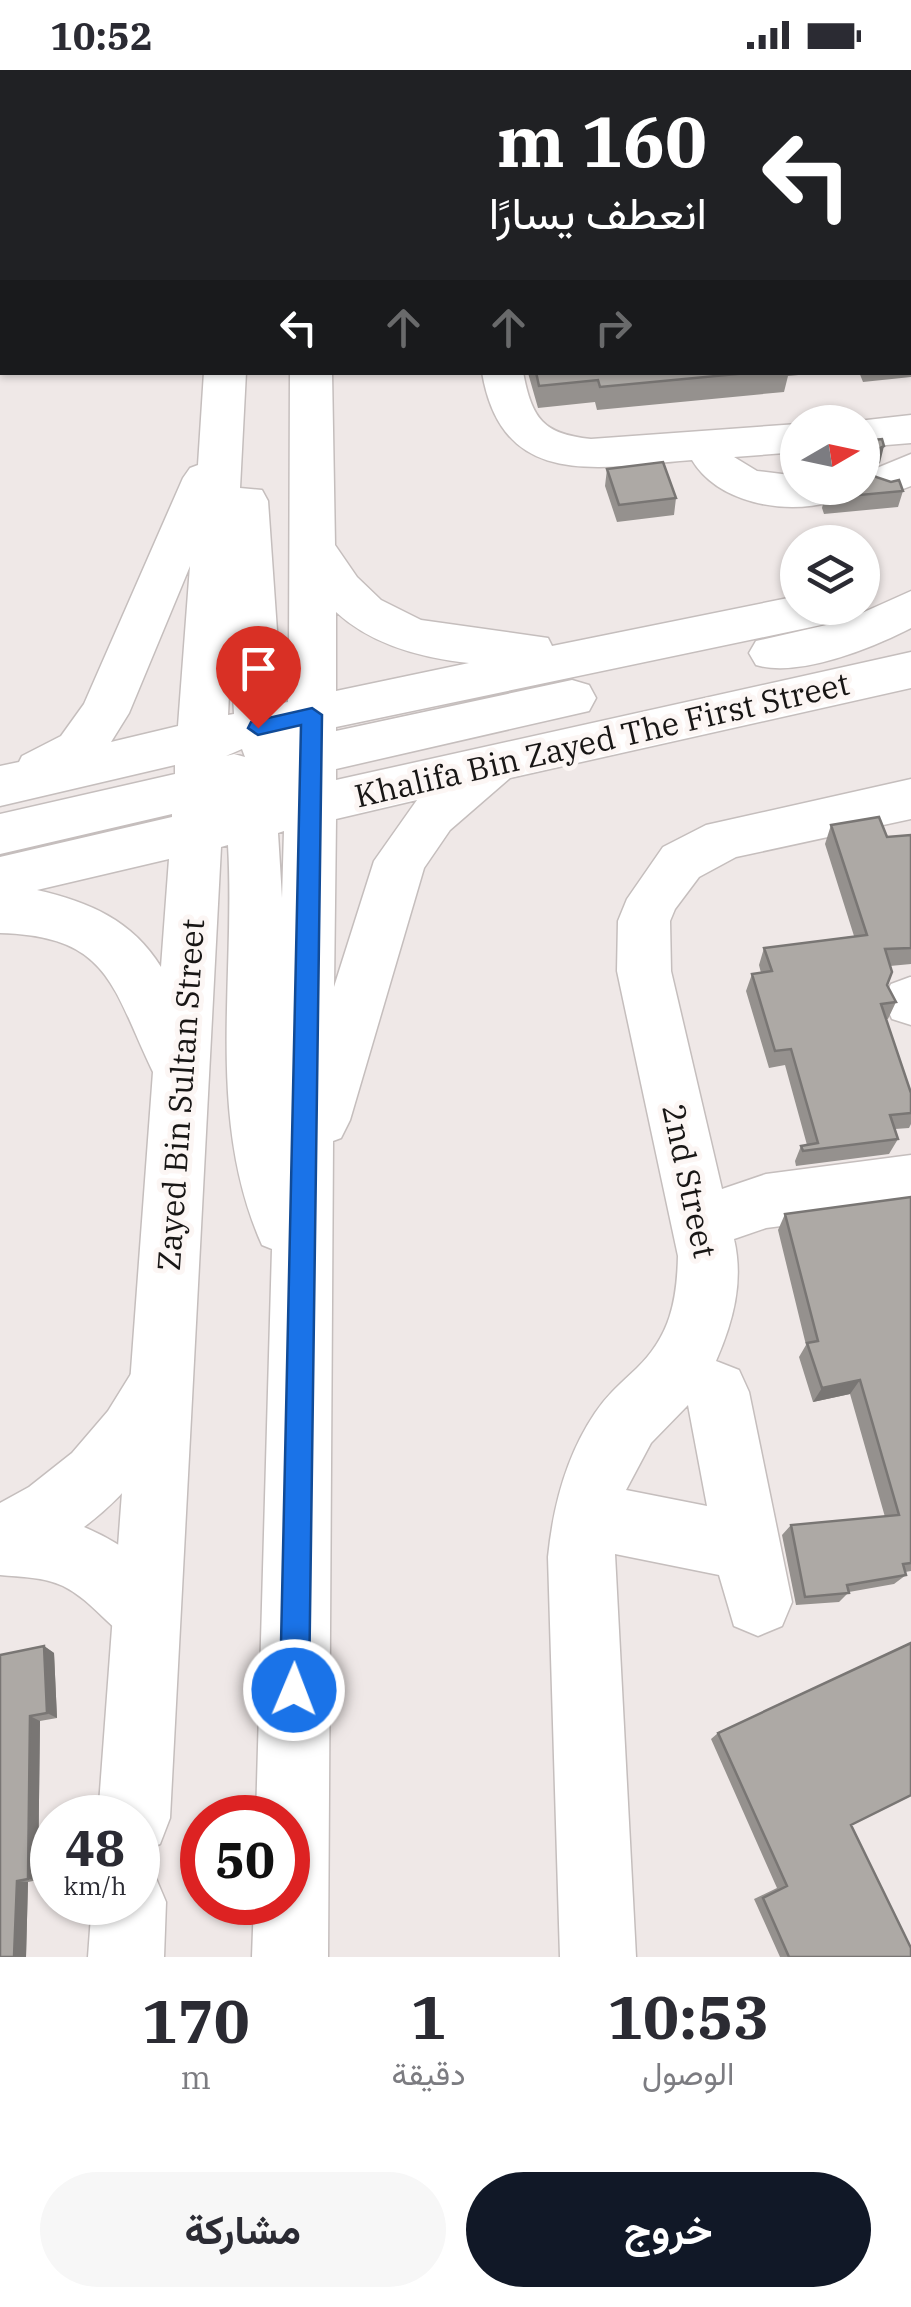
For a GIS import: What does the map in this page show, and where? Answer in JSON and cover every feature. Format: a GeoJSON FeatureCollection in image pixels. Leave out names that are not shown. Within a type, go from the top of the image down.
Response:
{"type":"FeatureCollection","features":[{"type":"Feature","properties":{"kind":"main road","name":"Zayed Bin Sultan Street"},"geometry":{"type":"LineString","coordinates":[[226,375],[220,444],[302,1180],[290,1957]]}},
{"type":"Feature","properties":{"kind":"main road","name":"Zayed Bin Sultan Street"},"geometry":{"type":"LineString","coordinates":[[135,1795],[181,1076],[310,543],[311,375]]}},
{"type":"Feature","properties":{"kind":"main road"},"geometry":{"type":"LineString","coordinates":[[503,375],[511,416],[530,436],[558,449],[591,453],[780,439]]}},
{"type":"Feature","properties":{"kind":"main road"},"geometry":{"type":"LineString","coordinates":[[880,432],[911,429]]}},
{"type":"Feature","properties":{"kind":"main road"},"geometry":{"type":"LineString","coordinates":[[2,802],[94,732],[220,444]]}},
{"type":"Feature","properties":{"kind":"main road"},"geometry":{"type":"LineString","coordinates":[[709,444],[714,461],[739,481],[780,486]]}},
{"type":"Feature","properties":{"kind":"main road"},"geometry":{"type":"LineString","coordinates":[[310,543],[352,600],[402,632],[444,644],[603,654]]}},
{"type":"Feature","properties":{"kind":"main road"},"geometry":{"type":"LineString","coordinates":[[880,595],[911,588]]}},
{"type":"Feature","properties":{"kind":"main road"},"geometry":{"type":"LineString","coordinates":[[2,802],[255,773],[855,636],[911,608]]}},
{"type":"Feature","properties":{"kind":"main road","name":"Khalifa Bin Zayed The First Street"},"geometry":{"type":"LineString","coordinates":[[0,878],[255,773],[603,654],[780,617]]}},
{"type":"Feature","properties":{"kind":"main road","name":"Khalifa Bin Zayed The First Street"},"geometry":{"type":"LineString","coordinates":[[255,773],[508,758],[911,670]]}},
{"type":"Feature","properties":{"kind":"main road"},"geometry":{"type":"LineString","coordinates":[[302,1180],[400,861],[432,816],[508,758]]}},
{"type":"Feature","properties":{"kind":"main road"},"geometry":{"type":"LineString","coordinates":[[255,773],[256,1104],[272,1186],[301,1270]]}},
{"type":"Feature","properties":{"kind":"main road","name":"2nd Street"},"geometry":{"type":"LineString","coordinates":[[598,1957],[582,1557],[584,1515],[610,1450],[626,1423],[670,1378],[689,1352],[702,1323],[709,1290],[708,1256],[644,971],[644,921],[653,899],[682,862],[724,839],[911,799]]}},
{"type":"Feature","properties":{"kind":"main road"},"geometry":{"type":"LineString","coordinates":[[0,911],[54,915],[98,934],[118,950],[148,987],[181,1076]]}},
{"type":"Feature","properties":{"kind":"main road"},"geometry":{"type":"LineString","coordinates":[[700,1224],[766,1201],[911,1182]]}},
{"type":"Feature","properties":{"kind":"main road"},"geometry":{"type":"LineString","coordinates":[[0,1540],[64,1504],[112,1462],[140,1424],[161,1383]]}},
{"type":"Feature","properties":{"kind":"main road"},"geometry":{"type":"LineString","coordinates":[[584,1515],[753,1575],[717,1392]]}},
{"type":"Feature","properties":{"kind":"main road"},"geometry":{"type":"LineString","coordinates":[[0,1540],[38,1544],[79,1556],[116,1580],[146,1614]]}},
{"type":"Feature","properties":{"kind":"main road"},"geometry":{"type":"LineString","coordinates":[[126,1957],[128,1925]]}},
{"type":"Feature","properties":{"kind":"building"},"geometry":{"type":"Polygon","coordinates":[[[537,375],[726,375],[600,387],[598,380],[539,386],[537,375]]]}},
{"type":"Feature","properties":{"kind":"building"},"geometry":{"type":"Polygon","coordinates":[[[663,462],[676,498],[619,505],[607,469],[663,462]]]}},
{"type":"Feature","properties":{"kind":"building"},"geometry":{"type":"Polygon","coordinates":[[[880,478],[899,480],[903,491],[880,493],[880,478]]]}},
{"type":"Feature","properties":{"kind":"building"},"geometry":{"type":"Polygon","coordinates":[[[879,817],[887,837],[911,835],[911,948],[885,949],[892,972],[887,985],[896,1002],[881,1004],[911,1093],[911,1113],[890,1115],[898,1139],[803,1151],[801,1146],[818,1143],[791,1049],[775,1051],[752,974],[772,971],[764,948],[867,935],[831,825],[879,817]]]}},
{"type":"Feature","properties":{"kind":"building"},"geometry":{"type":"Polygon","coordinates":[[[911,1197],[911,1563],[903,1564],[906,1575],[847,1585],[849,1593],[805,1597],[791,1525],[899,1515],[860,1380],[822,1388],[807,1343],[818,1341],[785,1214],[911,1197]]]}},
{"type":"Feature","properties":{"kind":"building"},"geometry":{"type":"Polygon","coordinates":[[[911,1643],[911,1795],[851,1825],[911,1948],[911,1957],[789,1957],[763,1898],[787,1886],[718,1733],[911,1643]]]}},
{"type":"Feature","properties":{"kind":"building"},"geometry":{"type":"Polygon","coordinates":[[[44,1646],[47,1713],[30,1716],[28,1879],[17,1881],[14,1957],[0,1957],[0,1655],[44,1646]]]}},
{"type":"Feature","properties":{"kind":"route"},"geometry":{"type":"LineString","coordinates":[[258,728],[312,715],[294,1690]]}}]}
